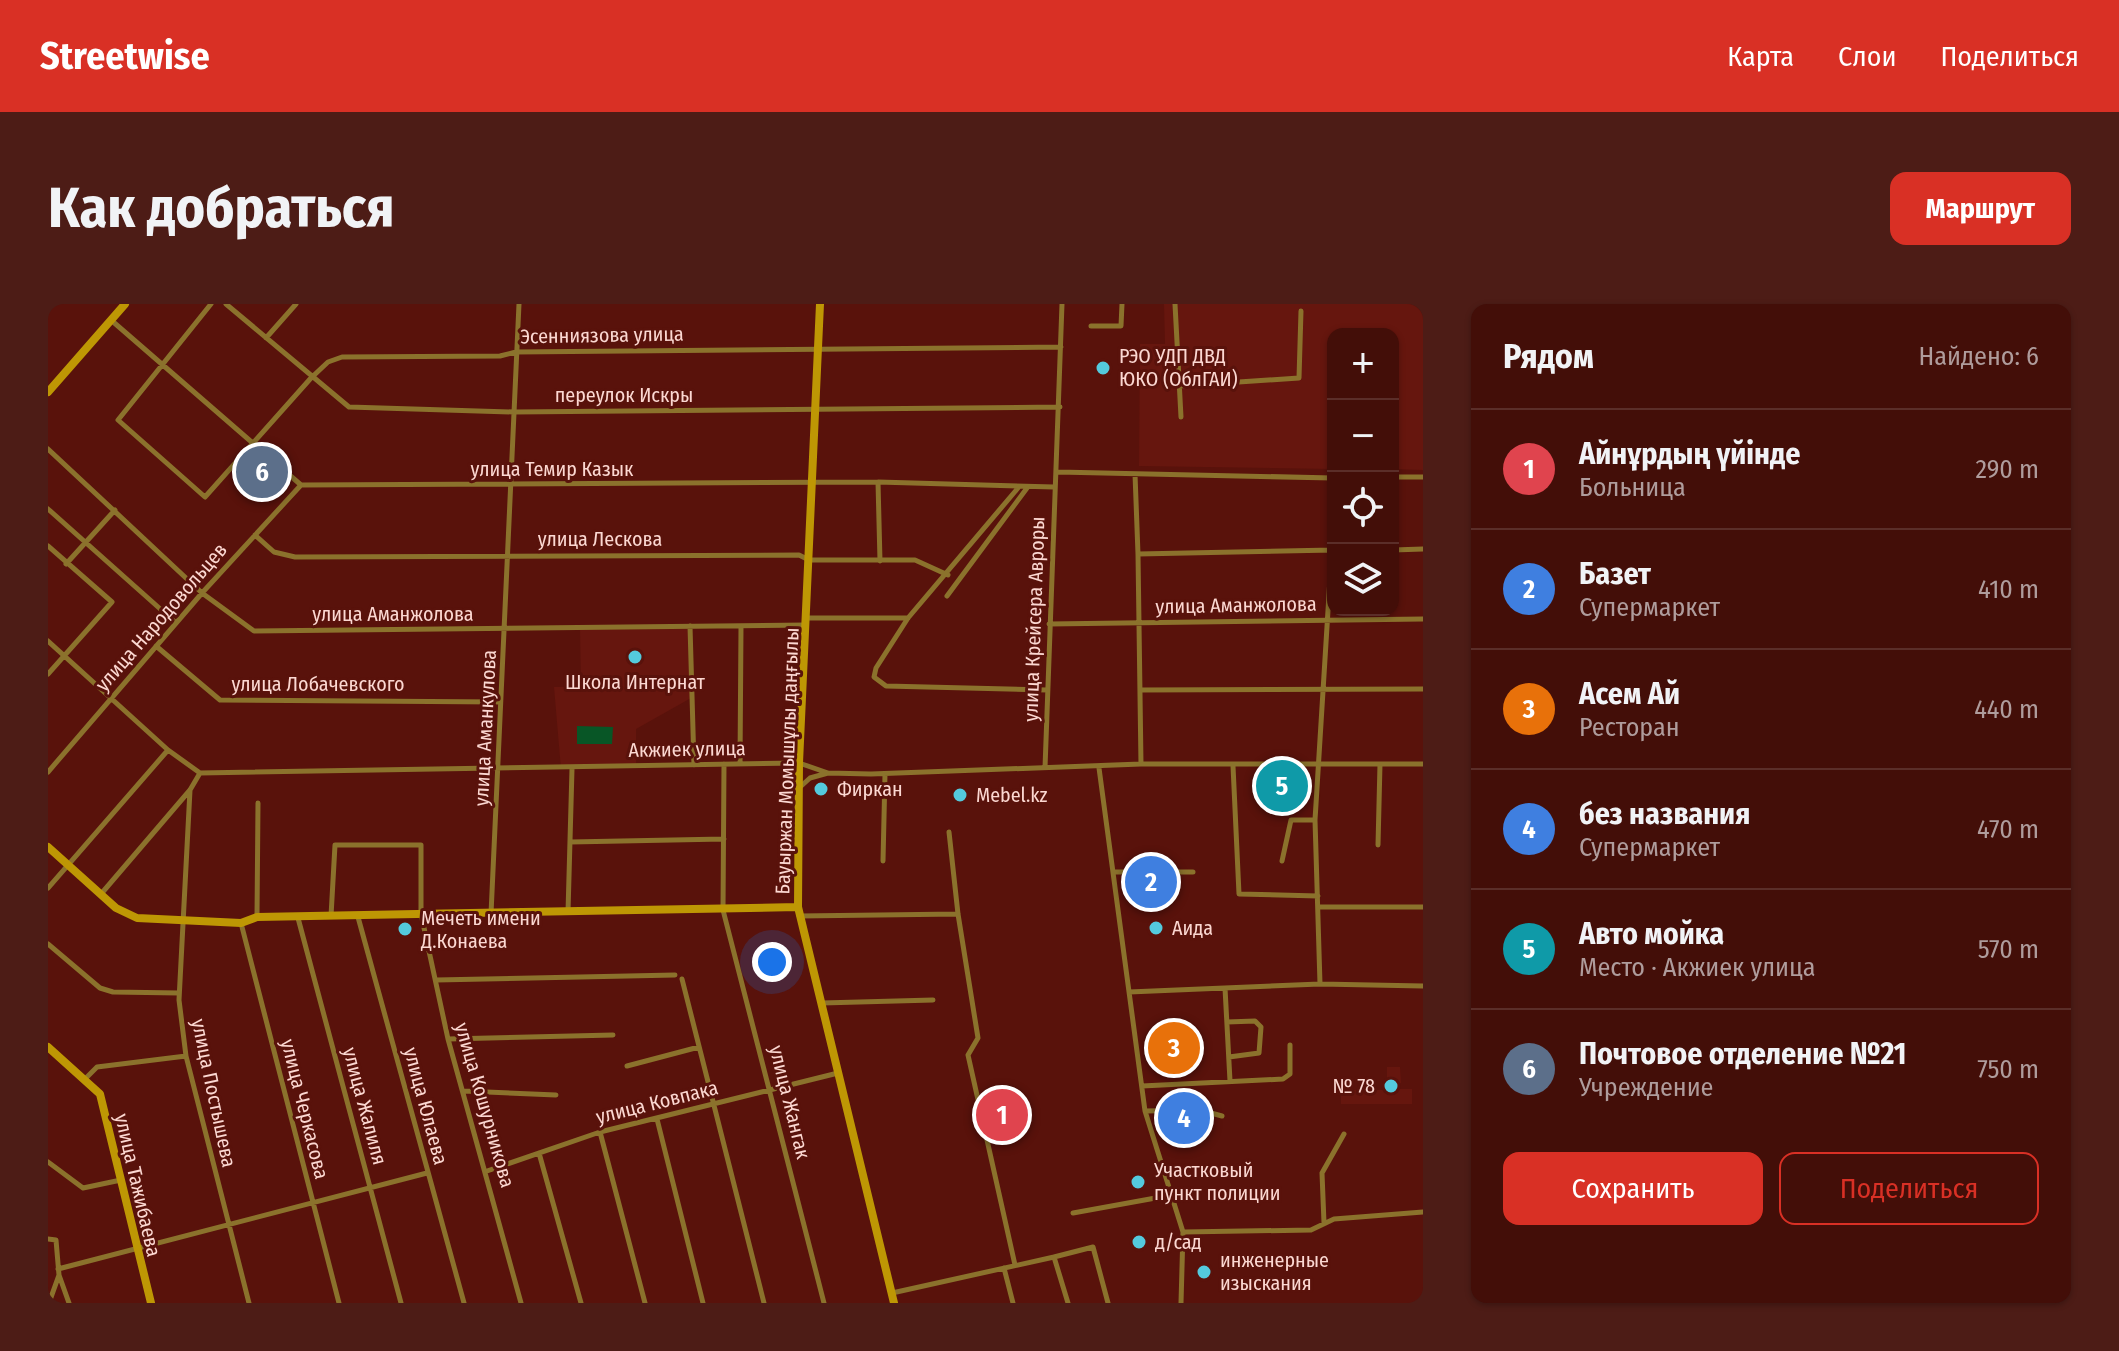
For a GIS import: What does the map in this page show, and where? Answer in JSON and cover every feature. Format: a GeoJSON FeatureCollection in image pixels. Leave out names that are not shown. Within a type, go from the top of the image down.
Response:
{"type":"FeatureCollection","features":[{"type":"Feature","properties":{"kind":"street"},"geometry":{"type":"LineString","coordinates":[[48,392],[125,304]]}},
{"type":"Feature","properties":{"kind":"street"},"geometry":{"type":"LineString","coordinates":[[165,365],[211,304]]}},
{"type":"Feature","properties":{"kind":"street","name":"переулок Искры"},"geometry":{"type":"LineString","coordinates":[[226,304],[349,407],[514,412],[1060,407]]}},
{"type":"Feature","properties":{"kind":"street"},"geometry":{"type":"LineString","coordinates":[[266,338],[296,304]]}},
{"type":"Feature","properties":{"kind":"street","name":"улица Аманкулова"},"geometry":{"type":"LineString","coordinates":[[491,914],[500,702],[507,630],[519,304]]}},
{"type":"Feature","properties":{"kind":"street","name":"Бауыржан Момышұлы даңғылы"},"geometry":{"type":"LineString","coordinates":[[820,304],[798,789],[799,912],[894,1303]]}},
{"type":"Feature","properties":{"kind":"street","name":"улица Крейсера Авроры"},"geometry":{"type":"LineString","coordinates":[[1045,768],[1062,304]]}},
{"type":"Feature","properties":{"kind":"street"},"geometry":{"type":"LineString","coordinates":[[1091,326],[1121,326],[1122,304]]}},
{"type":"Feature","properties":{"kind":"street"},"geometry":{"type":"LineString","coordinates":[[1175,304],[1181,417]]}},
{"type":"Feature","properties":{"kind":"street"},"geometry":{"type":"LineString","coordinates":[[1179,386],[1299,378],[1301,311]]}},
{"type":"Feature","properties":{"kind":"street"},"geometry":{"type":"LineString","coordinates":[[111,320],[301,485]]}},
{"type":"Feature","properties":{"kind":"street","name":"Эсенниязова улица"},"geometry":{"type":"LineString","coordinates":[[165,365],[118,420],[205,497],[311,378],[328,362],[342,357],[500,356],[516,352],[1061,347]]}},
{"type":"Feature","properties":{"kind":"street","name":"улица Аманжолова"},"geometry":{"type":"LineString","coordinates":[[48,449],[202,593],[254,631],[741,627],[807,621],[908,618]]}},
{"type":"Feature","properties":{"kind":"street"},"geometry":{"type":"LineString","coordinates":[[1058,472],[1327,478]]}},
{"type":"Feature","properties":{"kind":"street"},"geometry":{"type":"LineString","coordinates":[[1135,474],[1141,764]]}},
{"type":"Feature","properties":{"kind":"street"},"geometry":{"type":"LineString","coordinates":[[1399,477],[1423,477]]}},
{"type":"Feature","properties":{"kind":"street"},"geometry":{"type":"LineString","coordinates":[[878,482],[880,561]]}},
{"type":"Feature","properties":{"kind":"street","name":"улица Темир Казык"},"geometry":{"type":"LineString","coordinates":[[301,485],[878,482],[1054,487]]}},
{"type":"Feature","properties":{"kind":"street","name":"улица Народовольцев"},"geometry":{"type":"LineString","coordinates":[[48,772],[202,593],[301,485]]}},
{"type":"Feature","properties":{"kind":"street"},"geometry":{"type":"LineString","coordinates":[[947,596],[1027,487]]}},
{"type":"Feature","properties":{"kind":"street"},"geometry":{"type":"LineString","coordinates":[[1019,488],[948,575],[908,618],[876,668],[876,682],[886,686],[1047,690]]}},
{"type":"Feature","properties":{"kind":"street"},"geometry":{"type":"LineString","coordinates":[[48,509],[176,623]]}},
{"type":"Feature","properties":{"kind":"street"},"geometry":{"type":"LineString","coordinates":[[66,564],[115,510]]}},
{"type":"Feature","properties":{"kind":"street","name":"улица Лескова"},"geometry":{"type":"LineString","coordinates":[[255,535],[274,552],[287,557],[799,555],[809,560],[915,560],[948,575]]}},
{"type":"Feature","properties":{"kind":"street"},"geometry":{"type":"LineString","coordinates":[[48,546],[112,602],[48,674]]}},
{"type":"Feature","properties":{"kind":"street"},"geometry":{"type":"LineString","coordinates":[[1399,550],[1423,549]]}},
{"type":"Feature","properties":{"kind":"street"},"geometry":{"type":"LineString","coordinates":[[1138,554],[1327,550]]}},
{"type":"Feature","properties":{"kind":"street"},"geometry":{"type":"LineString","coordinates":[[1320,984],[1315,820],[1327,608]]}},
{"type":"Feature","properties":{"kind":"street","name":"улица Аманжолова"},"geometry":{"type":"LineString","coordinates":[[1049,624],[1423,619]]}},
{"type":"Feature","properties":{"kind":"street"},"geometry":{"type":"LineString","coordinates":[[690,626],[694,765]]}},
{"type":"Feature","properties":{"kind":"street"},"geometry":{"type":"LineString","coordinates":[[740,764],[741,627]]}},
{"type":"Feature","properties":{"kind":"street"},"geometry":{"type":"LineString","coordinates":[[48,641],[168,750],[200,773],[190,790],[101,895]]}},
{"type":"Feature","properties":{"kind":"street","name":"улица Лобачевского"},"geometry":{"type":"LineString","coordinates":[[156,646],[220,700],[500,702]]}},
{"type":"Feature","properties":{"kind":"street"},"geometry":{"type":"LineString","coordinates":[[1140,690],[1423,689]]}},
{"type":"Feature","properties":{"kind":"street"},"geometry":{"type":"LineString","coordinates":[[48,888],[168,750]]}},
{"type":"Feature","properties":{"kind":"street","name":"Акжиек улица"},"geometry":{"type":"LineString","coordinates":[[200,773],[799,763],[828,773],[885,774],[1141,764],[1423,764]]}},
{"type":"Feature","properties":{"kind":"street","name":"улица Жангак"},"geometry":{"type":"LineString","coordinates":[[724,764],[723,910],[824,1303]]}},
{"type":"Feature","properties":{"kind":"street"},"geometry":{"type":"LineString","coordinates":[[1378,845],[1380,764]]}},
{"type":"Feature","properties":{"kind":"street"},"geometry":{"type":"LineString","coordinates":[[1233,766],[1239,894],[1318,896]]}},
{"type":"Feature","properties":{"kind":"street"},"geometry":{"type":"LineString","coordinates":[[1099,768],[1145,1111],[1183,1232],[1180,1303]]}},
{"type":"Feature","properties":{"kind":"street"},"geometry":{"type":"LineString","coordinates":[[567,913],[572,769]]}},
{"type":"Feature","properties":{"kind":"street"},"geometry":{"type":"LineString","coordinates":[[798,789],[807,780],[828,773]]}},
{"type":"Feature","properties":{"kind":"street"},"geometry":{"type":"LineString","coordinates":[[883,861],[885,774]]}},
{"type":"Feature","properties":{"kind":"street","name":"улица Постышева"},"geometry":{"type":"LineString","coordinates":[[190,790],[179,993],[186,1056],[249,1303]]}},
{"type":"Feature","properties":{"kind":"street"},"geometry":{"type":"LineString","coordinates":[[257,917],[258,803]]}},
{"type":"Feature","properties":{"kind":"street"},"geometry":{"type":"LineString","coordinates":[[1282,861],[1291,820],[1315,820]]}},
{"type":"Feature","properties":{"kind":"street"},"geometry":{"type":"LineString","coordinates":[[949,832],[958,914],[978,1038],[968,1055],[1015,1265]]}},
{"type":"Feature","properties":{"kind":"street"},"geometry":{"type":"LineString","coordinates":[[570,842],[724,839]]}},
{"type":"Feature","properties":{"kind":"street","name":"улица Кошурникова"},"geometry":{"type":"LineString","coordinates":[[331,917],[335,845],[419,842],[421,914],[448,1039],[487,1171],[521,1303]]}},
{"type":"Feature","properties":{"kind":"street"},"geometry":{"type":"LineString","coordinates":[[48,847],[116,908],[137,918],[241,923],[257,917],[723,910],[958,914]]}},
{"type":"Feature","properties":{"kind":"street"},"geometry":{"type":"LineString","coordinates":[[1113,872],[1193,872]]}},
{"type":"Feature","properties":{"kind":"street"},"geometry":{"type":"LineString","coordinates":[[1318,907],[1423,907]]}},
{"type":"Feature","properties":{"kind":"street","name":"улица Юлаева"},"geometry":{"type":"LineString","coordinates":[[358,917],[464,1303]]}},
{"type":"Feature","properties":{"kind":"street","name":"улица Жалиля"},"geometry":{"type":"LineString","coordinates":[[298,918],[401,1303]]}},
{"type":"Feature","properties":{"kind":"street","name":"улица Черкасова"},"geometry":{"type":"LineString","coordinates":[[241,923],[339,1303]]}},
{"type":"Feature","properties":{"kind":"street"},"geometry":{"type":"LineString","coordinates":[[48,944],[100,988],[113,992],[179,993]]}},
{"type":"Feature","properties":{"kind":"street"},"geometry":{"type":"LineString","coordinates":[[436,980],[675,975]]}},
{"type":"Feature","properties":{"kind":"street"},"geometry":{"type":"LineString","coordinates":[[682,979],[764,1303]]}},
{"type":"Feature","properties":{"kind":"street"},"geometry":{"type":"LineString","coordinates":[[1129,992],[1320,984],[1423,986]]}},
{"type":"Feature","properties":{"kind":"street"},"geometry":{"type":"LineString","coordinates":[[1225,988],[1230,1081]]}},
{"type":"Feature","properties":{"kind":"street"},"geometry":{"type":"LineString","coordinates":[[821,1003],[933,1000]]}},
{"type":"Feature","properties":{"kind":"street"},"geometry":{"type":"LineString","coordinates":[[1227,1022],[1255,1021],[1261,1027],[1259,1053],[1229,1057]]}},
{"type":"Feature","properties":{"kind":"street"},"geometry":{"type":"LineString","coordinates":[[448,1039],[613,1035]]}},
{"type":"Feature","properties":{"kind":"street"},"geometry":{"type":"LineString","coordinates":[[1142,1086],[1283,1079],[1290,1074],[1290,1045]]}},
{"type":"Feature","properties":{"kind":"street","name":"улица Тажибаева"},"geometry":{"type":"LineString","coordinates":[[48,1047],[100,1094],[151,1303]]}},
{"type":"Feature","properties":{"kind":"street"},"geometry":{"type":"LineString","coordinates":[[627,1066],[699,1047]]}},
{"type":"Feature","properties":{"kind":"street"},"geometry":{"type":"LineString","coordinates":[[85,1079],[97,1067],[186,1056]]}},
{"type":"Feature","properties":{"kind":"street","name":"улица Ковпака"},"geometry":{"type":"LineString","coordinates":[[487,1171],[600,1132],[838,1073]]}},
{"type":"Feature","properties":{"kind":"street"},"geometry":{"type":"LineString","coordinates":[[464,1091],[556,1095]]}},
{"type":"Feature","properties":{"kind":"street"},"geometry":{"type":"LineString","coordinates":[[1145,1111],[1200,1110],[1222,1116]]}},
{"type":"Feature","properties":{"kind":"street"},"geometry":{"type":"LineString","coordinates":[[657,1119],[703,1303]]}},
{"type":"Feature","properties":{"kind":"street"},"geometry":{"type":"LineString","coordinates":[[600,1132],[645,1303]]}},
{"type":"Feature","properties":{"kind":"street"},"geometry":{"type":"LineString","coordinates":[[1324,1223],[1322,1173],[1344,1134]]}},
{"type":"Feature","properties":{"kind":"street"},"geometry":{"type":"LineString","coordinates":[[539,1153],[581,1303]]}},
{"type":"Feature","properties":{"kind":"street"},"geometry":{"type":"LineString","coordinates":[[48,1162],[83,1188],[121,1180]]}},
{"type":"Feature","properties":{"kind":"street"},"geometry":{"type":"LineString","coordinates":[[59,1272],[427,1173]]}},
{"type":"Feature","properties":{"kind":"street"},"geometry":{"type":"LineString","coordinates":[[1073,1213],[1172,1195]]}},
{"type":"Feature","properties":{"kind":"street"},"geometry":{"type":"LineString","coordinates":[[1183,1232],[1311,1230],[1334,1219],[1423,1212]]}},
{"type":"Feature","properties":{"kind":"street"},"geometry":{"type":"LineString","coordinates":[[48,1239],[56,1240],[59,1272],[69,1303]]}},
{"type":"Feature","properties":{"kind":"street"},"geometry":{"type":"LineString","coordinates":[[892,1293],[1093,1247],[1108,1303]]}},
{"type":"Feature","properties":{"kind":"street"},"geometry":{"type":"LineString","coordinates":[[1054,1257],[1068,1303]]}},
{"type":"Feature","properties":{"kind":"street"},"geometry":{"type":"LineString","coordinates":[[1004,1268],[1013,1303]]}},
{"type":"Feature","properties":{"kind":"street"},"geometry":{"type":"LineString","coordinates":[[49,1303],[59,1272]]}},
{"type":"Feature","properties":{"kind":"shaded area"},"geometry":{"type":"Polygon","coordinates":[[[1164,304],[1423,304],[1423,470],[1399,469],[1399,328],[1327,328],[1327,469],[1139,466],[1140,344],[1165,344],[1164,304]]]}},
{"type":"Feature","properties":{"kind":"shaded area"},"geometry":{"type":"Polygon","coordinates":[[[690,626],[691,698],[636,729],[636,766],[561,769],[554,687],[581,687],[580,628],[690,626]]]}},
{"type":"Feature","properties":{"kind":"shaded area","name":"№ 78"},"geometry":{"type":"Polygon","coordinates":[[[1387,1067],[1400,1067],[1401,1083],[1395,1083],[1395,1089],[1412,1089],[1412,1104],[1341,1104],[1341,1090],[1387,1090],[1387,1067]]]}},
{"type":"Feature","properties":{"kind":"shaded area"},"geometry":{"type":"Polygon","coordinates":[[[1012,1103],[1016,1122],[993,1128],[988,1108],[1012,1103]]]}},
{"type":"Feature","properties":{"kind":"green space"},"geometry":{"type":"Polygon","coordinates":[[[577,726],[613,727],[612,744],[577,744],[577,726]]]}},
{"type":"Feature","properties":{"kind":"place","name":"РЭО УДП ДВД ЮКО (ОблГАИ)"},"geometry":{"type":"Point","coordinates":[1103,368]}},
{"type":"Feature","properties":{"kind":"place","name":"Почтовое отделение №21"},"geometry":{"type":"Point","coordinates":[262,472]}},
{"type":"Feature","properties":{"kind":"place","name":"Школа Интернат"},"geometry":{"type":"Point","coordinates":[635,657]}},
{"type":"Feature","properties":{"kind":"place","name":"Авто мойка"},"geometry":{"type":"Point","coordinates":[1282,786]}},
{"type":"Feature","properties":{"kind":"place","name":"Фиркан"},"geometry":{"type":"Point","coordinates":[821,789]}},
{"type":"Feature","properties":{"kind":"place","name":"Mebel.kz"},"geometry":{"type":"Point","coordinates":[960,795]}},
{"type":"Feature","properties":{"kind":"place","name":"Базет"},"geometry":{"type":"Point","coordinates":[1151,882]}},
{"type":"Feature","properties":{"kind":"place","name":"Аида"},"geometry":{"type":"Point","coordinates":[1156,928]}},
{"type":"Feature","properties":{"kind":"place","name":"Мечеть имени Д.Конаева"},"geometry":{"type":"Point","coordinates":[405,929]}},
{"type":"Feature","properties":{"kind":"place","name":"Асем Ай"},"geometry":{"type":"Point","coordinates":[1174,1048]}},
{"type":"Feature","properties":{"kind":"place","name":"№ 78"},"geometry":{"type":"Point","coordinates":[1391,1086]}},
{"type":"Feature","properties":{"kind":"place","name":"Айнұрдың үйінде"},"geometry":{"type":"Point","coordinates":[1002,1115]}},
{"type":"Feature","properties":{"kind":"place","name":"без названия"},"geometry":{"type":"Point","coordinates":[1184,1118]}},
{"type":"Feature","properties":{"kind":"place","name":"Участковый пункт полиции"},"geometry":{"type":"Point","coordinates":[1138,1182]}},
{"type":"Feature","properties":{"kind":"place","name":"д/сад"},"geometry":{"type":"Point","coordinates":[1139,1242]}},
{"type":"Feature","properties":{"kind":"place","name":"инженерные изыскания"},"geometry":{"type":"Point","coordinates":[1204,1272]}}]}
